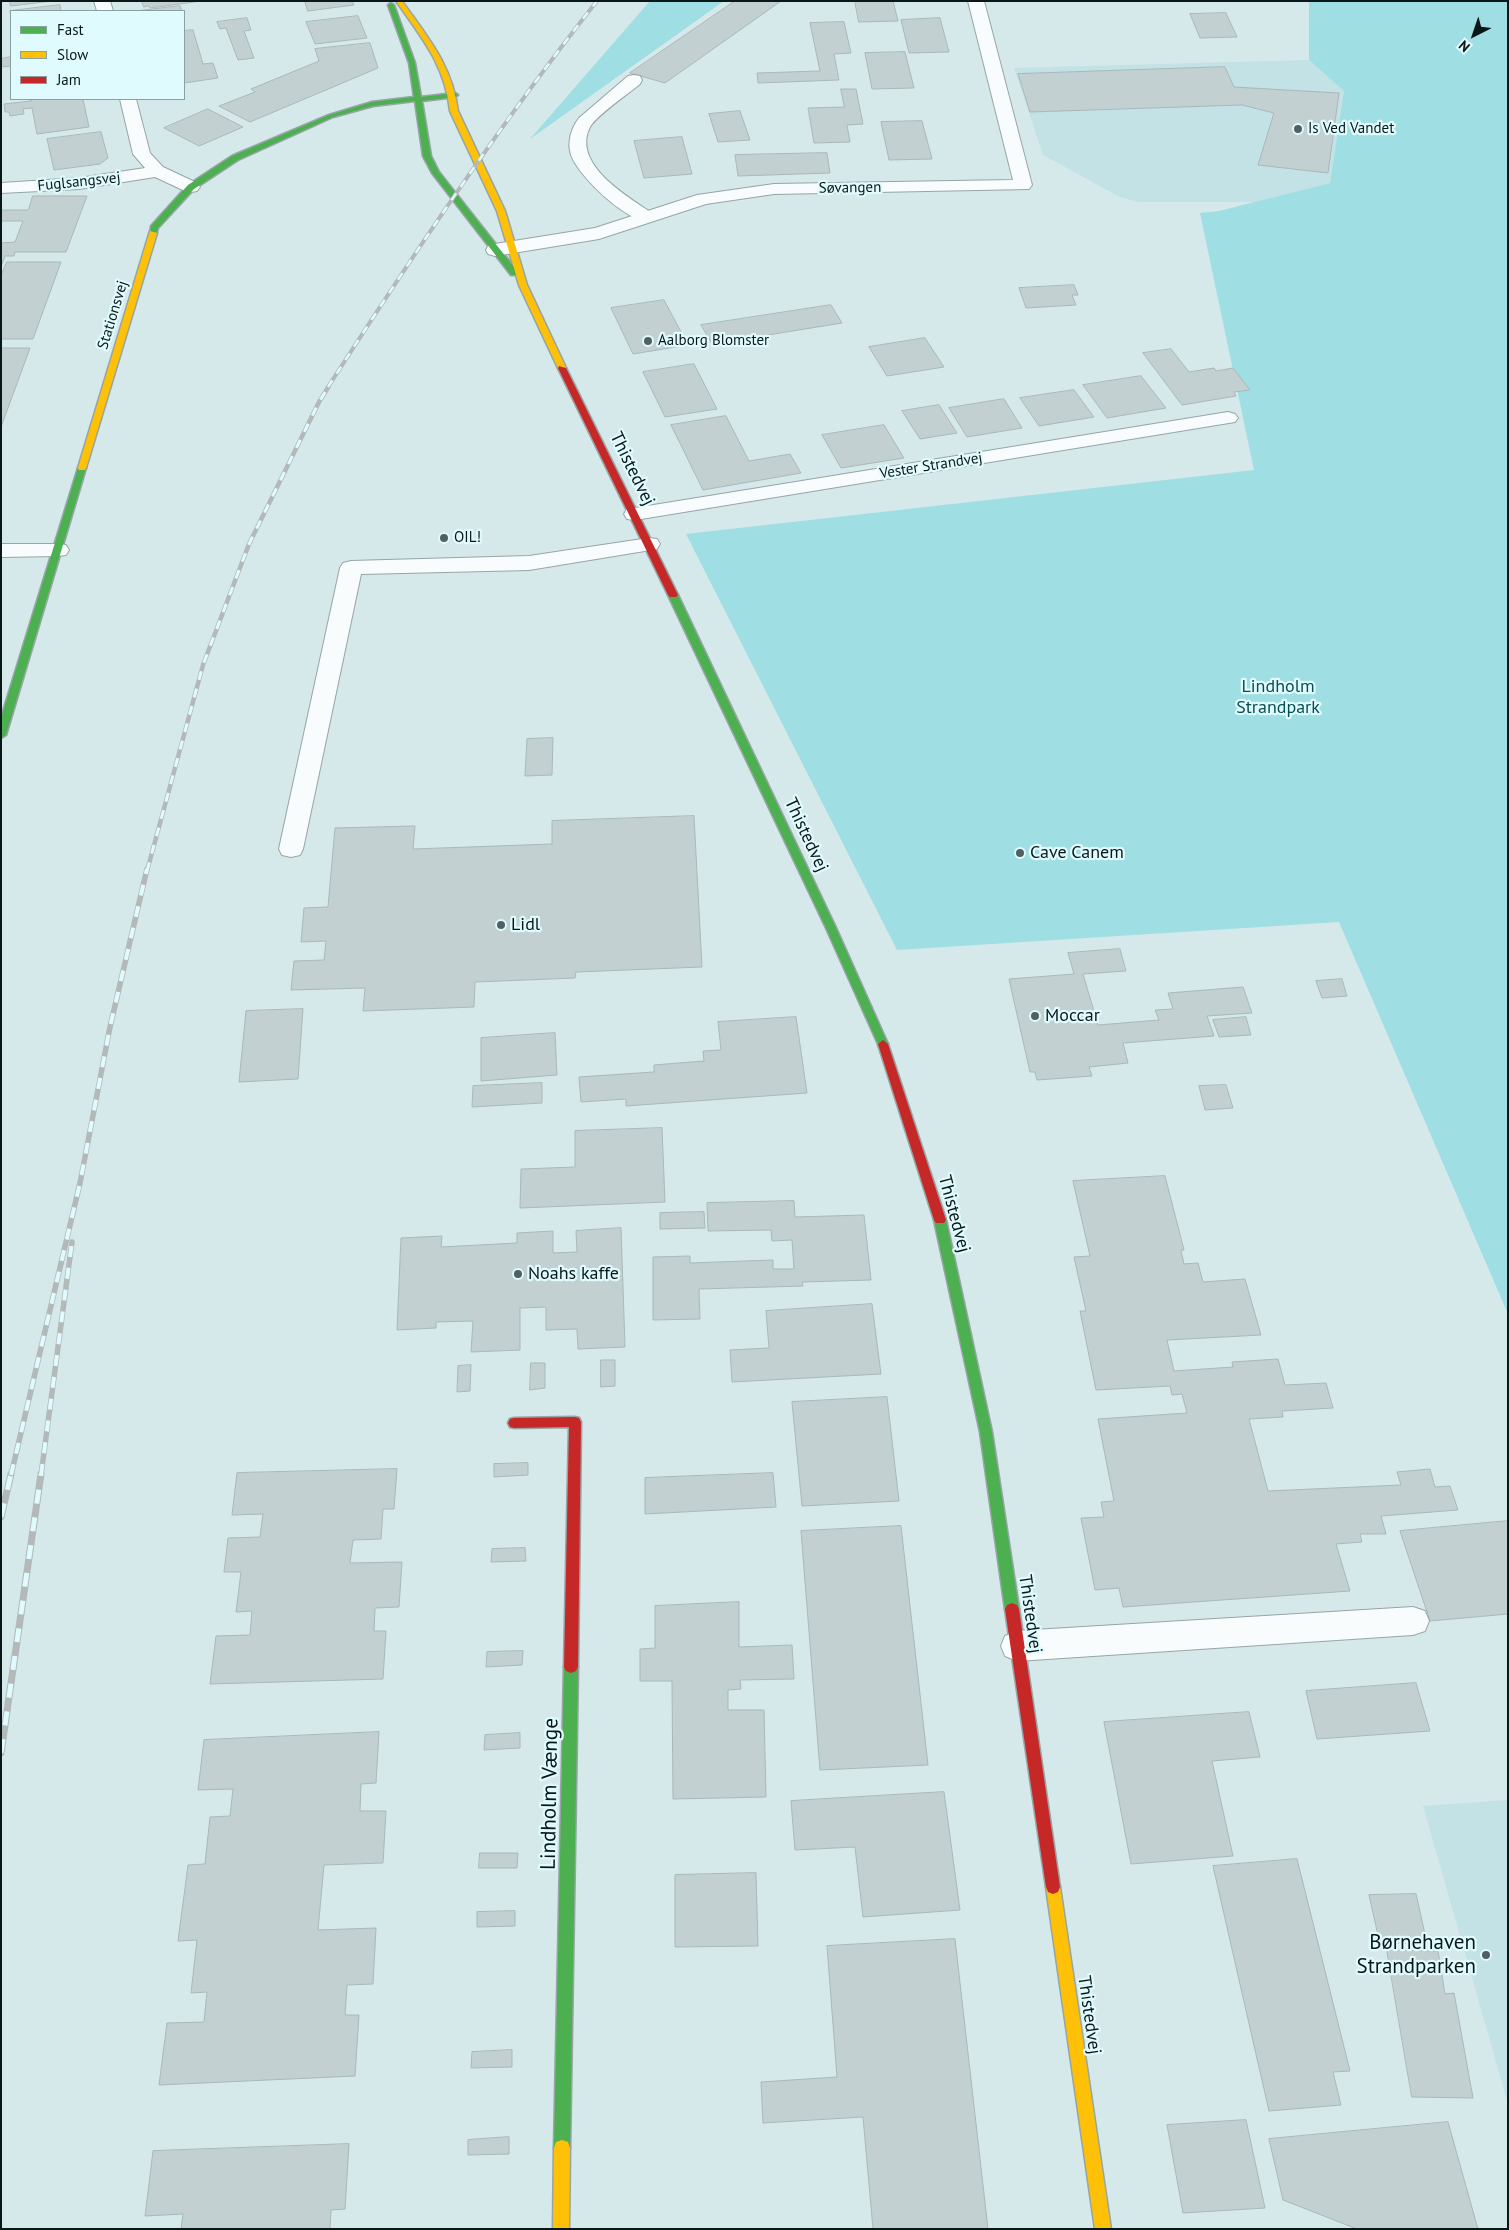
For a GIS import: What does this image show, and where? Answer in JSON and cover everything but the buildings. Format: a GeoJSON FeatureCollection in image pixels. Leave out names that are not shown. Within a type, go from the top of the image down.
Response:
{"type":"FeatureCollection","features":[{"type":"Feature","properties":{"kind":"main road","name":"Thistedvej"},"geometry":{"type":"LineString","coordinates":[[390,1],[412,63],[427,156],[436,173],[503,248],[635,514],[831,928],[881,1039],[940,1219],[986,1432],[1103,2229]]}},
{"type":"Feature","properties":{"kind":"main road","name":"Thistedvej"},"geometry":{"type":"LineString","coordinates":[[399,1],[442,60],[455,95],[454,111],[501,211],[503,248],[523,285]]}},
{"type":"Feature","properties":{"kind":"main road","name":"Stationsvej"},"geometry":{"type":"LineString","coordinates":[[1,735],[154,228],[191,187],[235,158],[331,116],[372,104],[455,95]]}},
{"type":"Feature","properties":{"kind":"main road","name":"Lindholm Vænge"},"geometry":{"type":"LineString","coordinates":[[514,1423],[575,1422],[561,2229]]}},
{"type":"Feature","properties":{"kind":"street","name":"Søvangen"},"geometry":{"type":"LineString","coordinates":[[503,248],[575,238],[646,218],[703,199],[774,189],[1023,185],[976,1]]}},
{"type":"Feature","properties":{"kind":"street"},"geometry":{"type":"LineString","coordinates":[[634,80],[583,125],[577,142],[583,163],[598,182],[646,218]]}},
{"type":"Feature","properties":{"kind":"street"},"geometry":{"type":"LineString","coordinates":[[128,100],[142,154],[156,171],[191,187]]}},
{"type":"Feature","properties":{"kind":"street","name":"Fuglsangsvej"},"geometry":{"type":"LineString","coordinates":[[1,188],[50,187],[156,171]]}},
{"type":"Feature","properties":{"kind":"street","name":"Vester Strandvej"},"geometry":{"type":"LineString","coordinates":[[635,514],[1228,418]]}},
{"type":"Feature","properties":{"kind":"street"},"geometry":{"type":"LineString","coordinates":[[291,849],[351,568],[529,563],[649,544]]}},
{"type":"Feature","properties":{"kind":"street"},"geometry":{"type":"LineString","coordinates":[[1,552],[58,550]]}},
{"type":"Feature","properties":{"kind":"street"},"geometry":{"type":"LineString","coordinates":[[1017,1646],[1413,1621]]}},
{"type":"Feature","properties":{"kind":"shaded area"},"geometry":{"type":"Polygon","coordinates":[[[1309,60],[1344,91],[1330,183],[1255,202],[1138,202],[1120,197],[1043,155],[1014,68],[1309,60]]]}},
{"type":"Feature","properties":{"kind":"shaded area","name":"Børnehaven Strandparken"},"geometry":{"type":"Polygon","coordinates":[[[1508,1800],[1508,2104],[1423,1806],[1508,1800]]]}},
{"type":"Feature","properties":{"kind":"green space"},"geometry":{"type":"Polygon","coordinates":[[[650,1],[724,1],[530,139],[650,1]]]}},
{"type":"Feature","properties":{"kind":"green space","name":"Lindholm Strandpark"},"geometry":{"type":"Polygon","coordinates":[[[1309,1],[1508,1],[1508,1314],[1339,922],[897,950],[686,534],[1254,470],[1200,213],[1219,211],[1330,183],[1344,91],[1309,60],[1309,1]]]}},
{"type":"Feature","properties":{"kind":"railway"},"geometry":{"type":"LineString","coordinates":[[328,387],[392,288],[492,142],[597,1]]}},
{"type":"Feature","properties":{"kind":"railway"},"geometry":{"type":"LineString","coordinates":[[147,871],[203,665],[249,544],[319,402],[329,386]]}},
{"type":"Feature","properties":{"kind":"railway"},"geometry":{"type":"LineString","coordinates":[[11,1475],[80,1183],[110,1027],[147,869]]}},
{"type":"Feature","properties":{"kind":"railway"},"geometry":{"type":"LineString","coordinates":[[41,1475],[72,1242]]}},
{"type":"Feature","properties":{"kind":"railway"},"geometry":{"type":"LineString","coordinates":[[1,1517],[11,1474]]}},
{"type":"Feature","properties":{"kind":"railway"},"geometry":{"type":"LineString","coordinates":[[1,1753],[41,1474]]}},
{"type":"Feature","properties":{"kind":"traffic: fast"},"geometry":{"type":"LineString","coordinates":[[391,5],[412,63],[427,156],[436,173],[514,273]]}},
{"type":"Feature","properties":{"kind":"traffic: fast"},"geometry":{"type":"LineString","coordinates":[[153,233],[154,228],[191,187],[235,158],[252,150],[331,116],[372,104],[455,95]]}},
{"type":"Feature","properties":{"kind":"traffic: fast"},"geometry":{"type":"LineString","coordinates":[[1,735],[82,468]]}},
{"type":"Feature","properties":{"kind":"traffic: fast"},"geometry":{"type":"LineString","coordinates":[[673,595],[831,928],[883,1044]]}},
{"type":"Feature","properties":{"kind":"traffic: fast"},"geometry":{"type":"LineString","coordinates":[[940,1220],[986,1432],[1012,1609]]}},
{"type":"Feature","properties":{"kind":"traffic: fast"},"geometry":{"type":"LineString","coordinates":[[562,2148],[571,1667]]}},
{"type":"Feature","properties":{"kind":"traffic: slow"},"geometry":{"type":"LineString","coordinates":[[399,1],[442,65],[452,94],[454,111],[501,211],[523,285],[562,368]]}},
{"type":"Feature","properties":{"kind":"traffic: slow"},"geometry":{"type":"LineString","coordinates":[[82,468],[153,233]]}},
{"type":"Feature","properties":{"kind":"traffic: slow"},"geometry":{"type":"LineString","coordinates":[[1053,1887],[1103,2229]]}},
{"type":"Feature","properties":{"kind":"traffic: slow"},"geometry":{"type":"LineString","coordinates":[[561,2229],[562,2148]]}},
{"type":"Feature","properties":{"kind":"traffic: jam"},"geometry":{"type":"LineString","coordinates":[[562,368],[673,595]]}},
{"type":"Feature","properties":{"kind":"traffic: jam"},"geometry":{"type":"LineString","coordinates":[[883,1044],[940,1220]]}},
{"type":"Feature","properties":{"kind":"traffic: jam"},"geometry":{"type":"LineString","coordinates":[[514,1423],[575,1422],[571,1667]]}},
{"type":"Feature","properties":{"kind":"traffic: jam"},"geometry":{"type":"LineString","coordinates":[[1012,1609],[1053,1887]]}},
{"type":"Feature","properties":{"kind":"place","name":"Is Ved Vandet"},"geometry":{"type":"Point","coordinates":[1298,129]}},
{"type":"Feature","properties":{"kind":"place","name":"Aalborg Blomster"},"geometry":{"type":"Point","coordinates":[648,341]}},
{"type":"Feature","properties":{"kind":"place","name":"OIL!"},"geometry":{"type":"Point","coordinates":[444,538]}},
{"type":"Feature","properties":{"kind":"place","name":"Cave Canem"},"geometry":{"type":"Point","coordinates":[1020,853]}},
{"type":"Feature","properties":{"kind":"place","name":"Lidl"},"geometry":{"type":"Point","coordinates":[501,925]}},
{"type":"Feature","properties":{"kind":"place","name":"Moccar"},"geometry":{"type":"Point","coordinates":[1035,1016]}},
{"type":"Feature","properties":{"kind":"place","name":"Noahs kaffe"},"geometry":{"type":"Point","coordinates":[518,1274]}},
{"type":"Feature","properties":{"kind":"place","name":"Børnehaven Strandparken"},"geometry":{"type":"Point","coordinates":[1486,1955]}}]}
